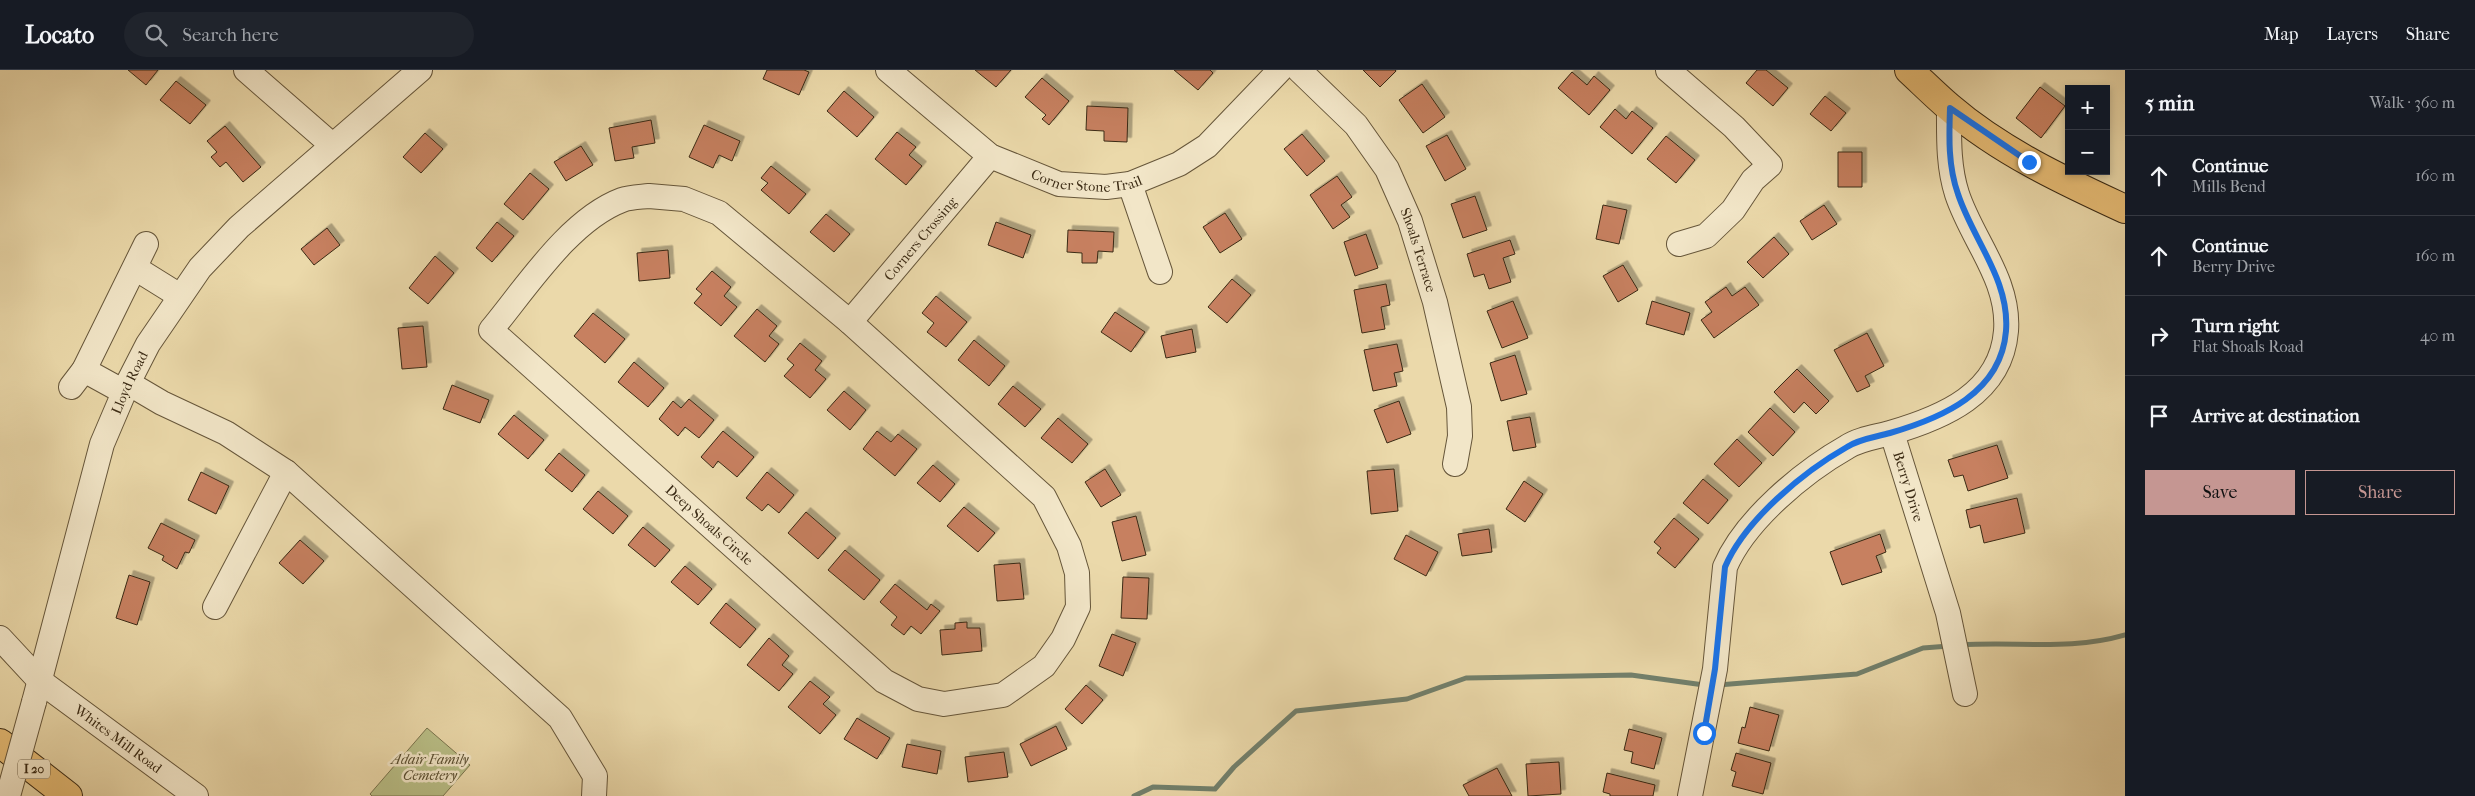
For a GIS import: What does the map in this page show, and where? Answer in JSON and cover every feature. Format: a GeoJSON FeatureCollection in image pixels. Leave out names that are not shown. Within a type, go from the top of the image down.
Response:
{"type":"FeatureCollection","features":[{"type":"Feature","properties":{"kind":"main road"},"geometry":{"type":"LineString","coordinates":[[1909,70],[1950,108],[2029,162],[2125,209]]}},
{"type":"Feature","properties":{"kind":"main road","name":"I 20"},"geometry":{"type":"LineString","coordinates":[[0,742],[68,796]]}},
{"type":"Feature","properties":{"kind":"street"},"geometry":{"type":"LineString","coordinates":[[246,70],[332,146]]}},
{"type":"Feature","properties":{"kind":"street","name":"Lloyd Road"},"geometry":{"type":"LineString","coordinates":[[8,796],[102,444],[126,388],[148,344],[200,268],[239,227],[420,70]]}},
{"type":"Feature","properties":{"kind":"street","name":"Corner Stone Trail"},"geometry":{"type":"LineString","coordinates":[[888,70],[990,156],[1060,184],[1106,187],[1130,184],[1179,164],[1207,146],[1280,70]]}},
{"type":"Feature","properties":{"kind":"street","name":"Shoals Terrace"},"geometry":{"type":"LineString","coordinates":[[1298,70],[1356,125],[1387,169],[1410,221],[1434,302],[1460,407],[1460,436],[1455,464]]}},
{"type":"Feature","properties":{"kind":"street"},"geometry":{"type":"LineString","coordinates":[[1668,70],[1734,127],[1770,165],[1752,180],[1733,210],[1706,236],[1679,244]]}},
{"type":"Feature","properties":{"kind":"street","name":"Berry Drive"},"geometry":{"type":"LineString","coordinates":[[1950,108],[1952,174],[1968,222],[2000,282],[2006,313],[2006,333],[1994,370],[1972,396],[1942,414],[1892,433],[1948,613],[1965,694]]}},
{"type":"Feature","properties":{"kind":"street","name":"Corners Crossing"},"geometry":{"type":"LineString","coordinates":[[850,322],[990,156]]}},
{"type":"Feature","properties":{"kind":"street"},"geometry":{"type":"LineString","coordinates":[[1130,184],[1160,272]]}},
{"type":"Feature","properties":{"kind":"street","name":"Deep Shoals Circle"},"geometry":{"type":"LineString","coordinates":[[649,196],[684,199],[719,213],[850,322],[1044,497],[1070,546],[1077,573],[1078,607],[1063,639],[1044,666],[1003,695],[944,704],[918,699],[884,681],[491,330],[581,225],[622,200],[649,196]]}},
{"type":"Feature","properties":{"kind":"street"},"geometry":{"type":"LineString","coordinates":[[146,244],[77,378],[126,388],[162,403],[226,433],[286,472],[560,718],[595,776],[594,796]]}},
{"type":"Feature","properties":{"kind":"street"},"geometry":{"type":"LineString","coordinates":[[135,268],[180,296]]}},
{"type":"Feature","properties":{"kind":"street"},"geometry":{"type":"LineString","coordinates":[[1690,796],[1715,669],[1725,567],[1732,552],[1745,533],[1789,489],[1821,464],[1848,445],[1892,433]]}},
{"type":"Feature","properties":{"kind":"street"},"geometry":{"type":"LineString","coordinates":[[214,608],[286,472]]}},
{"type":"Feature","properties":{"kind":"street","name":"Whites Mill Road"},"geometry":{"type":"LineString","coordinates":[[0,638],[37,691],[196,796]]}},
{"type":"Feature","properties":{"kind":"green space","name":"Adair Family Cemetery"},"geometry":{"type":"Polygon","coordinates":[[[427,728],[470,765],[443,796],[372,796],[370,794],[427,728]]]}},
{"type":"Feature","properties":{"kind":"building"},"geometry":{"type":"Polygon","coordinates":[[[128,70],[158,70],[146,85],[128,70]]]}},
{"type":"Feature","properties":{"kind":"building"},"geometry":{"type":"Polygon","coordinates":[[[767,70],[804,70],[809,72],[799,95],[763,79],[767,70]]]}},
{"type":"Feature","properties":{"kind":"building"},"geometry":{"type":"Polygon","coordinates":[[[975,70],[1011,70],[996,87],[975,70]]]}},
{"type":"Feature","properties":{"kind":"building"},"geometry":{"type":"Polygon","coordinates":[[[1174,70],[1210,70],[1213,73],[1198,90],[1174,70]]]}},
{"type":"Feature","properties":{"kind":"building"},"geometry":{"type":"Polygon","coordinates":[[[1363,70],[1395,70],[1396,71],[1380,87],[1363,70]]]}},
{"type":"Feature","properties":{"kind":"building"},"geometry":{"type":"Polygon","coordinates":[[[1757,70],[1766,70],[1788,88],[1773,106],[1746,83],[1757,70]]]}},
{"type":"Feature","properties":{"kind":"building"},"geometry":{"type":"Polygon","coordinates":[[[1572,72],[1587,85],[1594,76],[1610,90],[1589,115],[1558,88],[1572,72]]]}},
{"type":"Feature","properties":{"kind":"building"},"geometry":{"type":"Polygon","coordinates":[[[1042,78],[1069,101],[1049,125],[1042,119],[1046,115],[1025,97],[1042,78]]]}},
{"type":"Feature","properties":{"kind":"building"},"geometry":{"type":"Polygon","coordinates":[[[176,81],[206,105],[190,124],[160,100],[176,81]]]}},
{"type":"Feature","properties":{"kind":"building"},"geometry":{"type":"Polygon","coordinates":[[[1422,84],[1445,117],[1423,133],[1399,100],[1422,84]]]}},
{"type":"Feature","properties":{"kind":"building"},"geometry":{"type":"Polygon","coordinates":[[[2040,87],[2065,106],[2041,138],[2016,118],[2040,87]]]}},
{"type":"Feature","properties":{"kind":"building"},"geometry":{"type":"Polygon","coordinates":[[[844,91],[874,117],[857,137],[827,111],[844,91]]]}},
{"type":"Feature","properties":{"kind":"building"},"geometry":{"type":"Polygon","coordinates":[[[1825,96],[1846,113],[1831,131],[1810,114],[1825,96]]]}},
{"type":"Feature","properties":{"kind":"building"},"geometry":{"type":"Polygon","coordinates":[[[1087,106],[1128,108],[1127,142],[1104,141],[1104,131],[1086,130],[1087,106]]]}},
{"type":"Feature","properties":{"kind":"building"},"geometry":{"type":"Polygon","coordinates":[[[1615,109],[1626,119],[1632,111],[1653,128],[1632,154],[1600,127],[1615,109]]]}},
{"type":"Feature","properties":{"kind":"building"},"geometry":{"type":"Polygon","coordinates":[[[651,120],[655,143],[632,147],[634,158],[615,161],[609,128],[651,120]]]}},
{"type":"Feature","properties":{"kind":"building"},"geometry":{"type":"Polygon","coordinates":[[[704,125],[740,141],[732,161],[719,155],[713,168],[689,157],[704,125]]]}},
{"type":"Feature","properties":{"kind":"building"},"geometry":{"type":"Polygon","coordinates":[[[225,126],[261,167],[243,182],[226,162],[220,167],[211,157],[217,152],[207,141],[225,126]]]}},
{"type":"Feature","properties":{"kind":"building"},"geometry":{"type":"Polygon","coordinates":[[[897,132],[916,147],[909,155],[922,166],[906,185],[875,159],[897,132]]]}},
{"type":"Feature","properties":{"kind":"building"},"geometry":{"type":"Polygon","coordinates":[[[425,133],[443,149],[421,173],[403,157],[425,133]]]}},
{"type":"Feature","properties":{"kind":"building"},"geometry":{"type":"Polygon","coordinates":[[[1302,134],[1325,161],[1307,176],[1284,149],[1302,134]]]}},
{"type":"Feature","properties":{"kind":"building"},"geometry":{"type":"Polygon","coordinates":[[[1447,135],[1466,169],[1445,181],[1426,146],[1447,135]]]}},
{"type":"Feature","properties":{"kind":"building"},"geometry":{"type":"Polygon","coordinates":[[[1666,136],[1695,160],[1676,183],[1647,159],[1666,136]]]}},
{"type":"Feature","properties":{"kind":"building"},"geometry":{"type":"Polygon","coordinates":[[[581,146],[593,165],[566,181],[554,162],[581,146]]]}},
{"type":"Feature","properties":{"kind":"building"},"geometry":{"type":"Polygon","coordinates":[[[1838,152],[1862,152],[1862,187],[1838,187],[1838,152]]]}},
{"type":"Feature","properties":{"kind":"building"},"geometry":{"type":"Polygon","coordinates":[[[771,166],[806,194],[789,214],[761,190],[768,183],[761,178],[771,166]]]}},
{"type":"Feature","properties":{"kind":"building"},"geometry":{"type":"Polygon","coordinates":[[[530,173],[549,189],[523,220],[504,204],[530,173]]]}},
{"type":"Feature","properties":{"kind":"building"},"geometry":{"type":"Polygon","coordinates":[[[1337,176],[1352,197],[1341,205],[1350,217],[1333,229],[1310,195],[1337,176]]]}},
{"type":"Feature","properties":{"kind":"building"},"geometry":{"type":"Polygon","coordinates":[[[1475,196],[1487,230],[1463,238],[1451,204],[1475,196]]]}},
{"type":"Feature","properties":{"kind":"building"},"geometry":{"type":"Polygon","coordinates":[[[1603,205],[1627,210],[1619,244],[1596,239],[1603,205]]]}},
{"type":"Feature","properties":{"kind":"building"},"geometry":{"type":"Polygon","coordinates":[[[1824,205],[1837,224],[1812,240],[1800,221],[1824,205]]]}},
{"type":"Feature","properties":{"kind":"building"},"geometry":{"type":"Polygon","coordinates":[[[1225,213],[1242,239],[1220,253],[1203,227],[1225,213]]]}},
{"type":"Feature","properties":{"kind":"building"},"geometry":{"type":"Polygon","coordinates":[[[826,214],[850,234],[834,252],[810,232],[826,214]]]}},
{"type":"Feature","properties":{"kind":"building"},"geometry":{"type":"Polygon","coordinates":[[[497,222],[514,236],[492,262],[476,248],[497,222]]]}},
{"type":"Feature","properties":{"kind":"building"},"geometry":{"type":"Polygon","coordinates":[[[996,222],[1031,235],[1023,258],[988,245],[996,222]]]}},
{"type":"Feature","properties":{"kind":"building"},"geometry":{"type":"Polygon","coordinates":[[[327,228],[340,245],[314,265],[301,249],[327,228]]]}},
{"type":"Feature","properties":{"kind":"building"},"geometry":{"type":"Polygon","coordinates":[[[1068,230],[1114,232],[1113,252],[1098,251],[1097,263],[1082,263],[1082,253],[1067,252],[1068,230]]]}},
{"type":"Feature","properties":{"kind":"building"},"geometry":{"type":"Polygon","coordinates":[[[1366,234],[1378,268],[1355,276],[1344,242],[1366,234]]]}},
{"type":"Feature","properties":{"kind":"building"},"geometry":{"type":"Polygon","coordinates":[[[1774,237],[1789,254],[1763,278],[1747,262],[1774,237]]]}},
{"type":"Feature","properties":{"kind":"building"},"geometry":{"type":"Polygon","coordinates":[[[1510,240],[1515,254],[1503,258],[1511,282],[1489,289],[1484,274],[1474,277],[1467,254],[1510,240]]]}},
{"type":"Feature","properties":{"kind":"building"},"geometry":{"type":"Polygon","coordinates":[[[668,250],[670,278],[639,281],[637,253],[668,250]]]}},
{"type":"Feature","properties":{"kind":"building"},"geometry":{"type":"Polygon","coordinates":[[[435,256],[454,273],[428,304],[409,288],[435,256]]]}},
{"type":"Feature","properties":{"kind":"building"},"geometry":{"type":"Polygon","coordinates":[[[1623,265],[1638,290],[1618,302],[1603,276],[1623,265]]]}},
{"type":"Feature","properties":{"kind":"building"},"geometry":{"type":"Polygon","coordinates":[[[712,271],[731,287],[724,296],[737,307],[721,326],[694,303],[702,294],[696,289],[712,271]]]}},
{"type":"Feature","properties":{"kind":"building"},"geometry":{"type":"Polygon","coordinates":[[[1232,279],[1251,295],[1227,323],[1208,307],[1232,279]]]}},
{"type":"Feature","properties":{"kind":"building"},"geometry":{"type":"Polygon","coordinates":[[[1386,284],[1390,305],[1381,307],[1385,329],[1362,333],[1354,290],[1386,284]]]}},
{"type":"Feature","properties":{"kind":"building"},"geometry":{"type":"Polygon","coordinates":[[[1726,287],[1732,296],[1745,287],[1759,305],[1714,338],[1701,320],[1712,312],[1705,302],[1726,287]]]}},
{"type":"Feature","properties":{"kind":"building"},"geometry":{"type":"Polygon","coordinates":[[[936,296],[967,322],[946,347],[927,332],[934,323],[922,313],[936,296]]]}},
{"type":"Feature","properties":{"kind":"building"},"geometry":{"type":"Polygon","coordinates":[[[1513,301],[1528,338],[1502,348],[1487,311],[1513,301]]]}},
{"type":"Feature","properties":{"kind":"building"},"geometry":{"type":"Polygon","coordinates":[[[1652,301],[1690,313],[1684,335],[1646,324],[1652,301]]]}},
{"type":"Feature","properties":{"kind":"building"},"geometry":{"type":"Polygon","coordinates":[[[757,309],[777,326],[769,336],[779,344],[765,362],[734,336],[757,309]]]}},
{"type":"Feature","properties":{"kind":"building"},"geometry":{"type":"Polygon","coordinates":[[[1115,312],[1145,332],[1131,352],[1101,332],[1115,312]]]}},
{"type":"Feature","properties":{"kind":"building"},"geometry":{"type":"Polygon","coordinates":[[[593,313],[625,339],[605,363],[574,336],[593,313]]]}},
{"type":"Feature","properties":{"kind":"building"},"geometry":{"type":"Polygon","coordinates":[[[423,326],[427,367],[402,369],[398,328],[423,326]]]}},
{"type":"Feature","properties":{"kind":"building"},"geometry":{"type":"Polygon","coordinates":[[[1192,329],[1196,352],[1166,358],[1161,336],[1192,329]]]}},
{"type":"Feature","properties":{"kind":"building"},"geometry":{"type":"Polygon","coordinates":[[[1867,333],[1884,366],[1865,376],[1870,386],[1857,392],[1834,350],[1867,333]]]}},
{"type":"Feature","properties":{"kind":"building"},"geometry":{"type":"Polygon","coordinates":[[[974,340],[1005,366],[989,386],[958,360],[974,340]]]}},
{"type":"Feature","properties":{"kind":"building"},"geometry":{"type":"Polygon","coordinates":[[[800,343],[822,361],[815,370],[826,379],[810,398],[784,376],[794,365],[787,359],[800,343]]]}},
{"type":"Feature","properties":{"kind":"building"},"geometry":{"type":"Polygon","coordinates":[[[1397,344],[1403,371],[1394,373],[1397,386],[1373,391],[1364,350],[1397,344]]]}},
{"type":"Feature","properties":{"kind":"building"},"geometry":{"type":"Polygon","coordinates":[[[1515,355],[1527,394],[1501,401],[1490,363],[1515,355]]]}},
{"type":"Feature","properties":{"kind":"building"},"geometry":{"type":"Polygon","coordinates":[[[634,362],[664,388],[648,407],[618,382],[634,362]]]}},
{"type":"Feature","properties":{"kind":"building"},"geometry":{"type":"Polygon","coordinates":[[[1797,369],[1829,401],[1816,414],[1804,402],[1794,413],[1774,392],[1797,369]]]}},
{"type":"Feature","properties":{"kind":"building"},"geometry":{"type":"Polygon","coordinates":[[[452,385],[489,400],[480,423],[443,409],[452,385]]]}},
{"type":"Feature","properties":{"kind":"building"},"geometry":{"type":"Polygon","coordinates":[[[1013,386],[1041,409],[1025,427],[998,404],[1013,386]]]}},
{"type":"Feature","properties":{"kind":"building"},"geometry":{"type":"Polygon","coordinates":[[[844,391],[866,410],[850,430],[827,410],[844,391]]]}},
{"type":"Feature","properties":{"kind":"building"},"geometry":{"type":"Polygon","coordinates":[[[689,399],[714,420],[699,438],[685,427],[678,436],[659,419],[673,401],[681,408],[689,399]]]}},
{"type":"Feature","properties":{"kind":"building"},"geometry":{"type":"Polygon","coordinates":[[[1399,401],[1411,434],[1387,443],[1374,410],[1399,401]]]}},
{"type":"Feature","properties":{"kind":"building"},"geometry":{"type":"Polygon","coordinates":[[[1770,408],[1795,432],[1773,456],[1748,432],[1770,408]]]}},
{"type":"Feature","properties":{"kind":"building"},"geometry":{"type":"Polygon","coordinates":[[[514,415],[544,440],[528,459],[498,434],[514,415]]]}},
{"type":"Feature","properties":{"kind":"building"},"geometry":{"type":"Polygon","coordinates":[[[1530,417],[1536,447],[1513,451],[1507,421],[1530,417]]]}},
{"type":"Feature","properties":{"kind":"building"},"geometry":{"type":"Polygon","coordinates":[[[1058,418],[1088,444],[1072,463],[1041,438],[1058,418]]]}},
{"type":"Feature","properties":{"kind":"building"},"geometry":{"type":"Polygon","coordinates":[[[723,431],[754,457],[737,477],[718,461],[713,468],[701,457],[723,431]]]}},
{"type":"Feature","properties":{"kind":"building"},"geometry":{"type":"Polygon","coordinates":[[[877,431],[891,442],[898,434],[917,449],[895,476],[863,449],[877,431]]]}},
{"type":"Feature","properties":{"kind":"building"},"geometry":{"type":"Polygon","coordinates":[[[1737,439],[1762,463],[1739,487],[1714,464],[1737,439]]]}},
{"type":"Feature","properties":{"kind":"building"},"geometry":{"type":"Polygon","coordinates":[[[1997,445],[2008,478],[1968,491],[1963,475],[1954,477],[1948,460],[1997,445]]]}},
{"type":"Feature","properties":{"kind":"building"},"geometry":{"type":"Polygon","coordinates":[[[559,453],[585,475],[572,492],[545,470],[559,453]]]}},
{"type":"Feature","properties":{"kind":"building"},"geometry":{"type":"Polygon","coordinates":[[[933,465],[955,484],[940,502],[917,483],[933,465]]]}},
{"type":"Feature","properties":{"kind":"building"},"geometry":{"type":"Polygon","coordinates":[[[1105,469],[1121,495],[1101,507],[1085,482],[1105,469]]]}},
{"type":"Feature","properties":{"kind":"building"},"geometry":{"type":"Polygon","coordinates":[[[1394,469],[1398,511],[1371,514],[1367,471],[1394,469]]]}},
{"type":"Feature","properties":{"kind":"building"},"geometry":{"type":"Polygon","coordinates":[[[201,472],[229,486],[216,514],[188,500],[201,472]]]}},
{"type":"Feature","properties":{"kind":"building"},"geometry":{"type":"Polygon","coordinates":[[[767,472],[794,495],[779,513],[768,504],[762,511],[746,498],[767,472]]]}},
{"type":"Feature","properties":{"kind":"building"},"geometry":{"type":"Polygon","coordinates":[[[1703,479],[1728,500],[1708,524],[1683,503],[1703,479]]]}},
{"type":"Feature","properties":{"kind":"building"},"geometry":{"type":"Polygon","coordinates":[[[1524,481],[1543,494],[1525,522],[1506,509],[1524,481]]]}},
{"type":"Feature","properties":{"kind":"building"},"geometry":{"type":"Polygon","coordinates":[[[598,491],[628,516],[613,534],[583,509],[598,491]]]}},
{"type":"Feature","properties":{"kind":"building"},"geometry":{"type":"Polygon","coordinates":[[[2017,498],[2025,533],[1984,543],[1980,525],[1970,528],[1966,510],[2017,498]]]}},
{"type":"Feature","properties":{"kind":"building"},"geometry":{"type":"Polygon","coordinates":[[[964,507],[995,533],[978,552],[947,526],[964,507]]]}},
{"type":"Feature","properties":{"kind":"building"},"geometry":{"type":"Polygon","coordinates":[[[806,512],[836,538],[818,559],[788,533],[806,512]]]}},
{"type":"Feature","properties":{"kind":"building"},"geometry":{"type":"Polygon","coordinates":[[[1136,516],[1146,555],[1122,561],[1112,522],[1136,516]]]}},
{"type":"Feature","properties":{"kind":"building"},"geometry":{"type":"Polygon","coordinates":[[[1674,518],[1699,539],[1675,568],[1657,553],[1661,548],[1654,542],[1674,518]]]}},
{"type":"Feature","properties":{"kind":"building"},"geometry":{"type":"Polygon","coordinates":[[[161,523],[195,540],[189,553],[185,552],[177,569],[162,560],[164,556],[148,548],[161,523]]]}},
{"type":"Feature","properties":{"kind":"building"},"geometry":{"type":"Polygon","coordinates":[[[643,527],[670,550],[655,567],[628,545],[643,527]]]}},
{"type":"Feature","properties":{"kind":"building"},"geometry":{"type":"Polygon","coordinates":[[[1489,529],[1492,552],[1462,556],[1458,534],[1489,529]]]}},
{"type":"Feature","properties":{"kind":"building"},"geometry":{"type":"Polygon","coordinates":[[[1880,534],[1886,552],[1876,556],[1882,572],[1842,585],[1830,552],[1880,534]]]}},
{"type":"Feature","properties":{"kind":"building"},"geometry":{"type":"Polygon","coordinates":[[[1406,535],[1438,552],[1426,576],[1394,559],[1406,535]]]}},
{"type":"Feature","properties":{"kind":"building"},"geometry":{"type":"Polygon","coordinates":[[[300,540],[324,561],[303,584],[279,563],[300,540]]]}},
{"type":"Feature","properties":{"kind":"building"},"geometry":{"type":"Polygon","coordinates":[[[845,550],[880,580],[864,600],[828,570],[845,550]]]}},
{"type":"Feature","properties":{"kind":"building"},"geometry":{"type":"Polygon","coordinates":[[[1020,563],[1024,599],[997,601],[994,565],[1020,563]]]}},
{"type":"Feature","properties":{"kind":"building"},"geometry":{"type":"Polygon","coordinates":[[[685,566],[712,589],[698,605],[671,582],[685,566]]]}},
{"type":"Feature","properties":{"kind":"building"},"geometry":{"type":"Polygon","coordinates":[[[129,575],[150,582],[137,625],[116,618],[129,575]]]}},
{"type":"Feature","properties":{"kind":"building"},"geometry":{"type":"Polygon","coordinates":[[[1123,577],[1149,578],[1147,619],[1121,618],[1123,577]]]}},
{"type":"Feature","properties":{"kind":"building"},"geometry":{"type":"Polygon","coordinates":[[[895,584],[927,610],[931,604],[940,611],[921,634],[911,626],[904,635],[891,625],[897,617],[880,602],[895,584]]]}},
{"type":"Feature","properties":{"kind":"building"},"geometry":{"type":"Polygon","coordinates":[[[726,603],[756,629],[740,648],[710,623],[726,603]]]}},
{"type":"Feature","properties":{"kind":"building"},"geometry":{"type":"Polygon","coordinates":[[[967,622],[967,628],[980,628],[982,651],[942,655],[940,630],[955,629],[955,623],[967,622]]]}},
{"type":"Feature","properties":{"kind":"building"},"geometry":{"type":"Polygon","coordinates":[[[1112,634],[1136,643],[1123,676],[1099,666],[1112,634]]]}},
{"type":"Feature","properties":{"kind":"building"},"geometry":{"type":"Polygon","coordinates":[[[769,638],[789,656],[782,665],[793,674],[779,691],[747,665],[769,638]]]}},
{"type":"Feature","properties":{"kind":"building"},"geometry":{"type":"Polygon","coordinates":[[[810,681],[830,697],[823,704],[836,715],[820,734],[788,707],[810,681]]]}},
{"type":"Feature","properties":{"kind":"building"},"geometry":{"type":"Polygon","coordinates":[[[1086,685],[1103,700],[1082,724],[1065,709],[1086,685]]]}},
{"type":"Feature","properties":{"kind":"building"},"geometry":{"type":"Polygon","coordinates":[[[1750,707],[1779,715],[1769,751],[1738,743],[1742,727],[1745,728],[1750,707]]]}},
{"type":"Feature","properties":{"kind":"building"},"geometry":{"type":"Polygon","coordinates":[[[857,718],[890,738],[877,759],[844,739],[857,718]]]}},
{"type":"Feature","properties":{"kind":"building"},"geometry":{"type":"Polygon","coordinates":[[[1056,726],[1067,749],[1031,766],[1020,744],[1056,726]]]}},
{"type":"Feature","properties":{"kind":"building"},"geometry":{"type":"Polygon","coordinates":[[[1629,729],[1662,738],[1654,769],[1631,763],[1633,752],[1624,750],[1629,729]]]}},
{"type":"Feature","properties":{"kind":"building"},"geometry":{"type":"Polygon","coordinates":[[[907,744],[941,751],[937,774],[902,767],[907,744]]]}},
{"type":"Feature","properties":{"kind":"building"},"geometry":{"type":"Polygon","coordinates":[[[1004,752],[1008,777],[968,782],[965,757],[1004,752]]]}},
{"type":"Feature","properties":{"kind":"building"},"geometry":{"type":"Polygon","coordinates":[[[1736,753],[1771,763],[1763,794],[1732,786],[1736,772],[1731,770],[1736,753]]]}},
{"type":"Feature","properties":{"kind":"building"},"geometry":{"type":"Polygon","coordinates":[[[1559,762],[1561,794],[1528,796],[1526,764],[1559,762]]]}},
{"type":"Feature","properties":{"kind":"building"},"geometry":{"type":"Polygon","coordinates":[[[1497,768],[1512,796],[1469,796],[1463,785],[1497,768]]]}},
{"type":"Feature","properties":{"kind":"building"},"geometry":{"type":"Polygon","coordinates":[[[1607,773],[1655,785],[1653,796],[1610,796],[1610,794],[1603,792],[1607,773]]]}},
{"type":"Feature","properties":{"kind":"waterway"},"geometry":{"type":"LineString","coordinates":[[1960,645],[2084,643],[2125,635]]}},
{"type":"Feature","properties":{"kind":"waterway"},"geometry":{"type":"LineString","coordinates":[[1718,685],[1857,674],[1923,648],[1949,646]]}},
{"type":"Feature","properties":{"kind":"waterway"},"geometry":{"type":"LineString","coordinates":[[1134,796],[1153,787],[1215,789],[1234,767],[1296,711],[1407,699],[1466,678],[1631,675],[1704,685]]}},
{"type":"Feature","properties":{"kind":"route"},"geometry":{"type":"LineString","coordinates":[[1704,733],[1715,669],[1725,567],[1732,552],[1745,533],[1789,489],[1848,445],[1928,421],[1949,411],[1966,402],[1987,381],[1994,370],[2006,333],[2004,298],[2000,282],[1968,222],[1957,194],[1950,157],[1950,108],[1988,136],[2029,162]]}}]}
